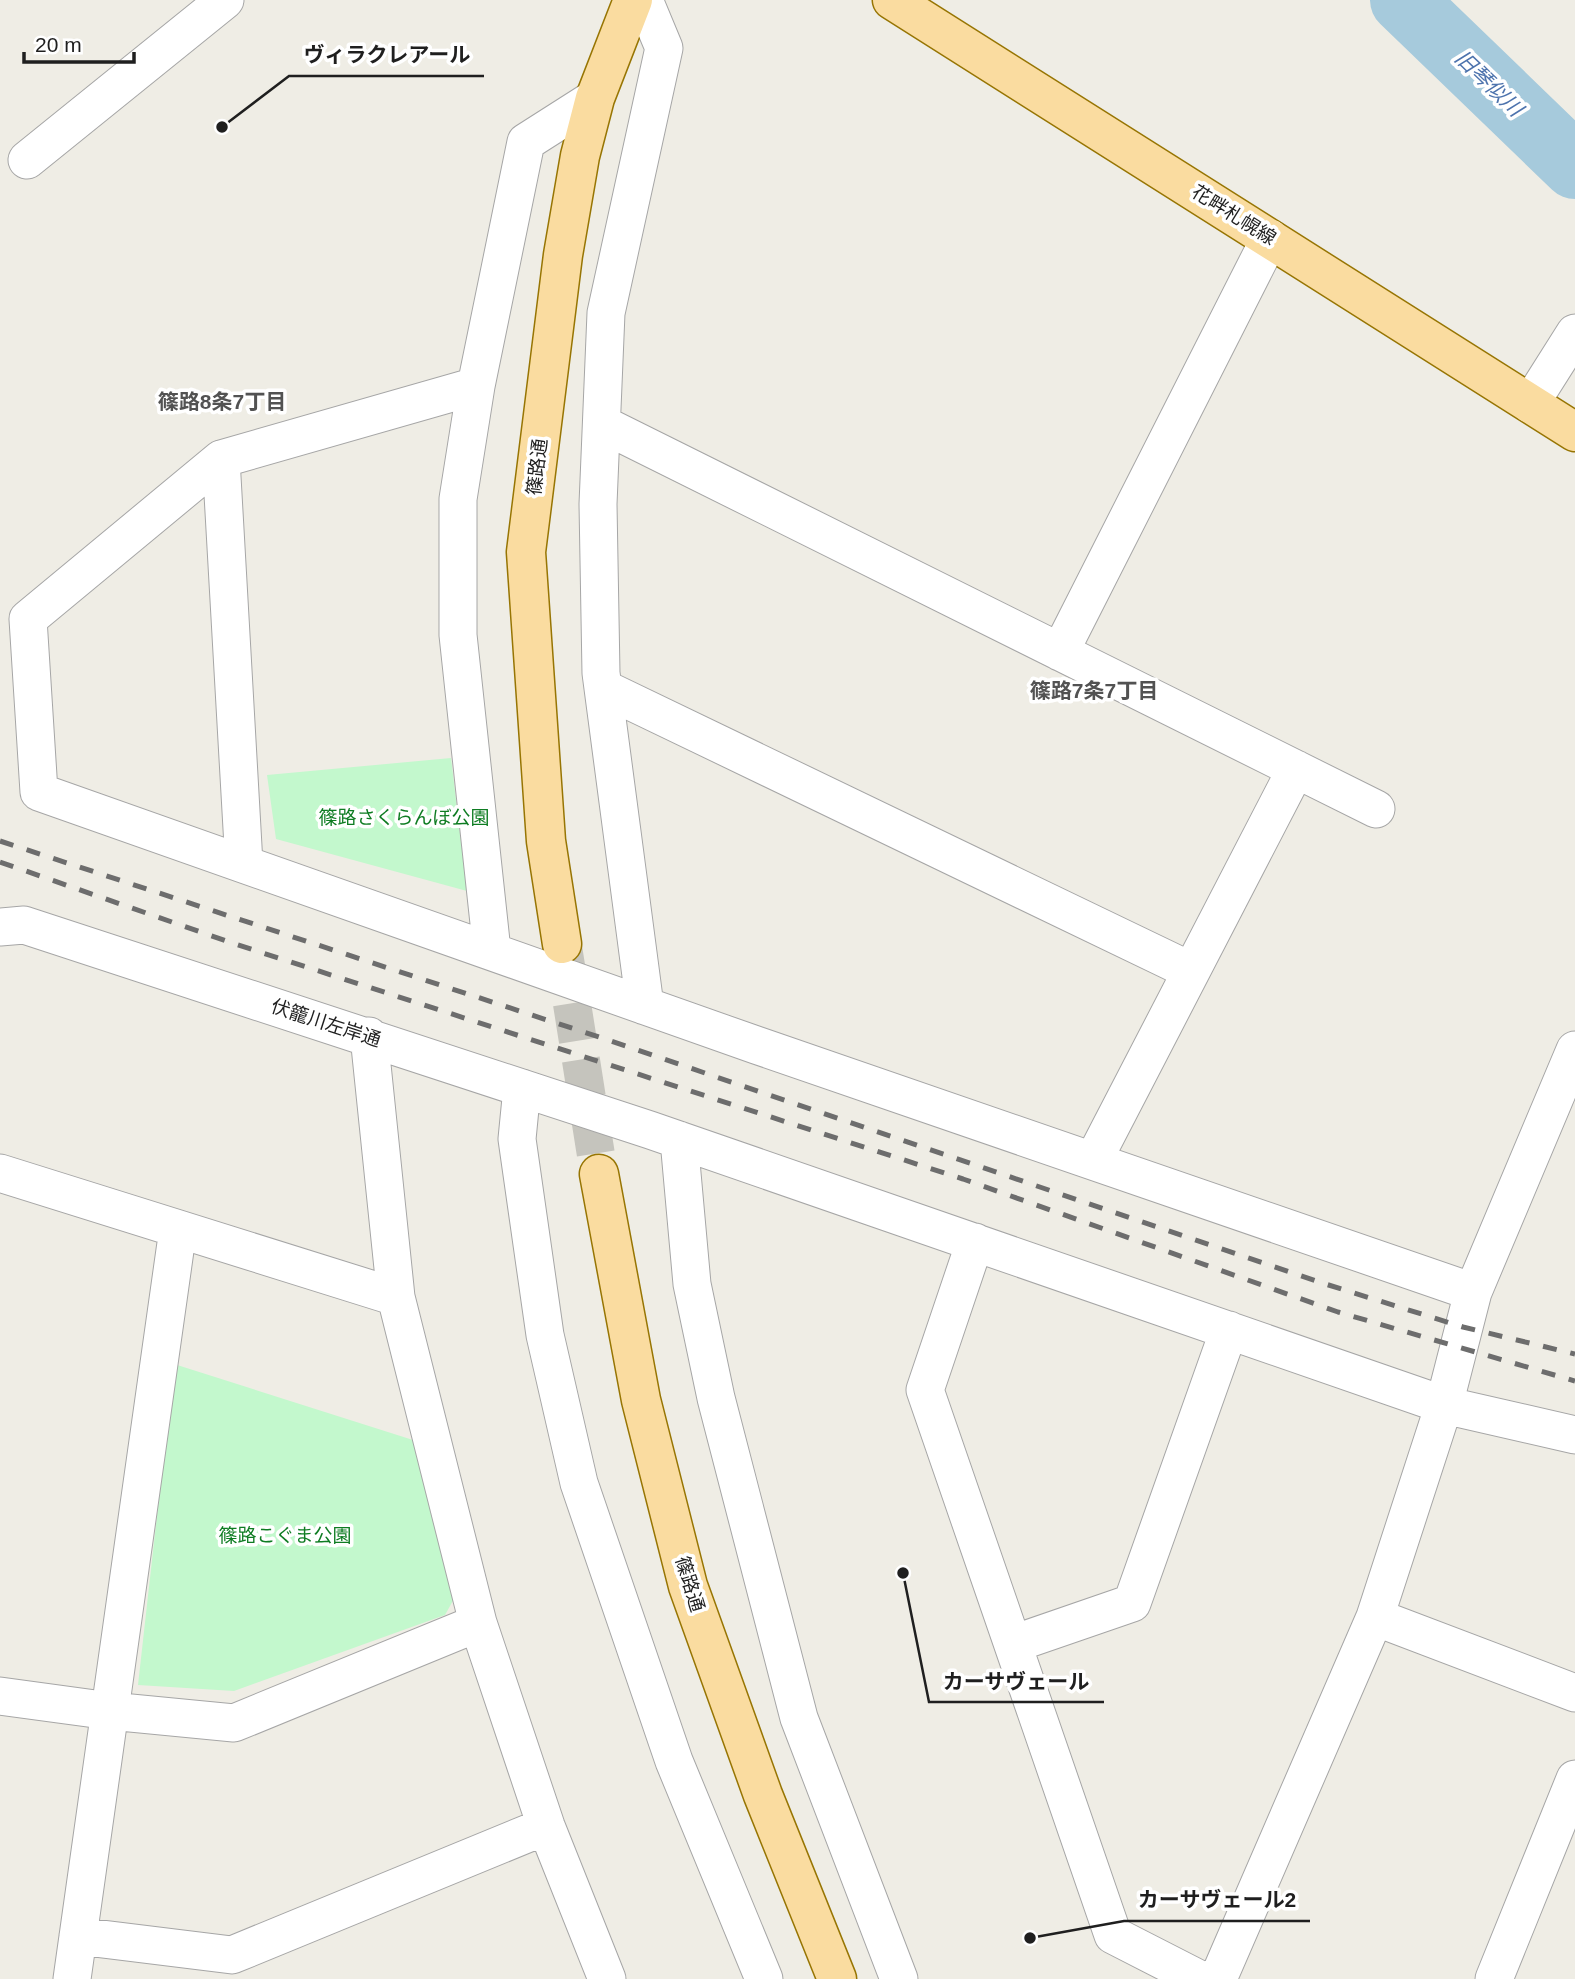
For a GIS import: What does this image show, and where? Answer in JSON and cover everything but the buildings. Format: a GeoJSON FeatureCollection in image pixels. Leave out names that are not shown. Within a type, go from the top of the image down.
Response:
{"type":"FeatureCollection","features":[{"type":"Feature","properties":{"kind":"main road","name":"篠路通"},"geometry":{"type":"LineString","coordinates":[[562,944],[546,841],[526,552],[563,256],[580,156],[595,98],[633,0]]}},
{"type":"Feature","properties":{"kind":"main road","name":"花畔札幌線"},"geometry":{"type":"LineString","coordinates":[[892,0],[1575,432]]}},
{"type":"Feature","properties":{"kind":"main road","name":"篠路通"},"geometry":{"type":"LineString","coordinates":[[599,1174],[641,1400],[688,1586],[763,1795],[837,1979]]}},
{"type":"Feature","properties":{"kind":"street"},"geometry":{"type":"LineString","coordinates":[[27,160],[225,0]]}},
{"type":"Feature","properties":{"kind":"street"},"geometry":{"type":"LineString","coordinates":[[644,0],[664,48],[606,313],[598,504],[603,688],[645,1006]]}},
{"type":"Feature","properties":{"kind":"street"},"geometry":{"type":"LineString","coordinates":[[492,951],[458,635],[458,499],[476,386],[526,142],[595,98]]}},
{"type":"Feature","properties":{"kind":"street"},"geometry":{"type":"LineString","coordinates":[[1060,652],[1270,238]]}},
{"type":"Feature","properties":{"kind":"street"},"geometry":{"type":"LineString","coordinates":[[1530,404],[1575,333]]}},
{"type":"Feature","properties":{"kind":"street"},"geometry":{"type":"LineString","coordinates":[[476,386],[221,459],[28,619],[39,792],[645,1006],[1473,1292]]}},
{"type":"Feature","properties":{"kind":"street"},"geometry":{"type":"LineString","coordinates":[[602,424],[1376,808]]}},
{"type":"Feature","properties":{"kind":"street"},"geometry":{"type":"LineString","coordinates":[[221,459],[244,864]]}},
{"type":"Feature","properties":{"kind":"street"},"geometry":{"type":"LineString","coordinates":[[603,688],[1191,971]]}},
{"type":"Feature","properties":{"kind":"street"},"geometry":{"type":"LineString","coordinates":[[1093,1161],[1296,769]]}},
{"type":"Feature","properties":{"kind":"street","name":"伏籠川左岸通"},"geometry":{"type":"LineString","coordinates":[[0,927],[24,925],[369,1036],[665,1135],[1444,1405],[1575,1435]]}},
{"type":"Feature","properties":{"kind":"street"},"geometry":{"type":"LineString","coordinates":[[369,1036],[396,1297],[478,1623],[546,1826],[607,1979]]}},
{"type":"Feature","properties":{"kind":"street"},"geometry":{"type":"LineString","coordinates":[[1218,1979],[1375,1617],[1444,1405],[1473,1292],[1575,1050]]}},
{"type":"Feature","properties":{"kind":"street"},"geometry":{"type":"LineString","coordinates":[[522,1088],[517,1139],[545,1335],[579,1483],[674,1761],[764,1979]]}},
{"type":"Feature","properties":{"kind":"street"},"geometry":{"type":"LineString","coordinates":[[665,1135],[716,1398],[799,1718],[899,1979]]}},
{"type":"Feature","properties":{"kind":"street"},"geometry":{"type":"LineString","coordinates":[[0,1174],[396,1297]]}},
{"type":"Feature","properties":{"kind":"street"},"geometry":{"type":"LineString","coordinates":[[72,1979],[178,1229]]}},
{"type":"Feature","properties":{"kind":"street"},"geometry":{"type":"LineString","coordinates":[[975,1242],[925,1390],[1113,1935],[1199,1979]]}},
{"type":"Feature","properties":{"kind":"street"},"geometry":{"type":"LineString","coordinates":[[1013,1644],[1132,1603],[1229,1330]]}},
{"type":"Feature","properties":{"kind":"street"},"geometry":{"type":"LineString","coordinates":[[1375,1617],[1575,1693]]}},
{"type":"Feature","properties":{"kind":"street"},"geometry":{"type":"LineString","coordinates":[[0,1696],[110,1711],[234,1723],[478,1623]]}},
{"type":"Feature","properties":{"kind":"street"},"geometry":{"type":"LineString","coordinates":[[1494,1979],[1575,1779]]}},
{"type":"Feature","properties":{"kind":"street"},"geometry":{"type":"LineString","coordinates":[[78,1936],[232,1955],[546,1826]]}},
{"type":"Feature","properties":{"kind":"green space","name":"篠路さくらんぼ公園"},"geometry":{"type":"Polygon","coordinates":[[[451,758],[467,891],[276,839],[267,775],[451,758]]]}},
{"type":"Feature","properties":{"kind":"green space","name":"篠路こぐま公園"},"geometry":{"type":"Polygon","coordinates":[[[174,1364],[413,1440],[455,1597],[445,1615],[234,1691],[138,1685],[174,1364]]]}},
{"type":"Feature","properties":{"kind":"waterway","name":"旧琴似川"},"geometry":{"type":"LineString","coordinates":[[1403,0],[1575,166]]}},
{"type":"Feature","properties":{"kind":"tunnel"},"geometry":{"type":"LineString","coordinates":[[563,947],[599,1174]]}},
{"type":"Feature","properties":{"kind":"railway"},"geometry":{"type":"LineString","coordinates":[[0,841],[599,1037],[1319,1282],[1463,1327],[1575,1354]]}},
{"type":"Feature","properties":{"kind":"railway"},"geometry":{"type":"LineString","coordinates":[[0,862],[232,943],[963,1179],[1338,1312],[1575,1381]]}},
{"type":"Feature","properties":{"kind":"place","name":"ヴィラクレアール"},"geometry":{"type":"Point","coordinates":[222,127]}},
{"type":"Feature","properties":{"kind":"place","name":"カーサヴェール"},"geometry":{"type":"Point","coordinates":[903,1573]}},
{"type":"Feature","properties":{"kind":"place","name":"カーサヴェール2"},"geometry":{"type":"Point","coordinates":[1030,1938]}},
{"type":"Feature","properties":{"kind":"district","name":"篠路8条7丁目"},"geometry":{"type":"Point","coordinates":[222,401]}},
{"type":"Feature","properties":{"kind":"district","name":"篠路7条7丁目"},"geometry":{"type":"Point","coordinates":[1094,690]}}]}
